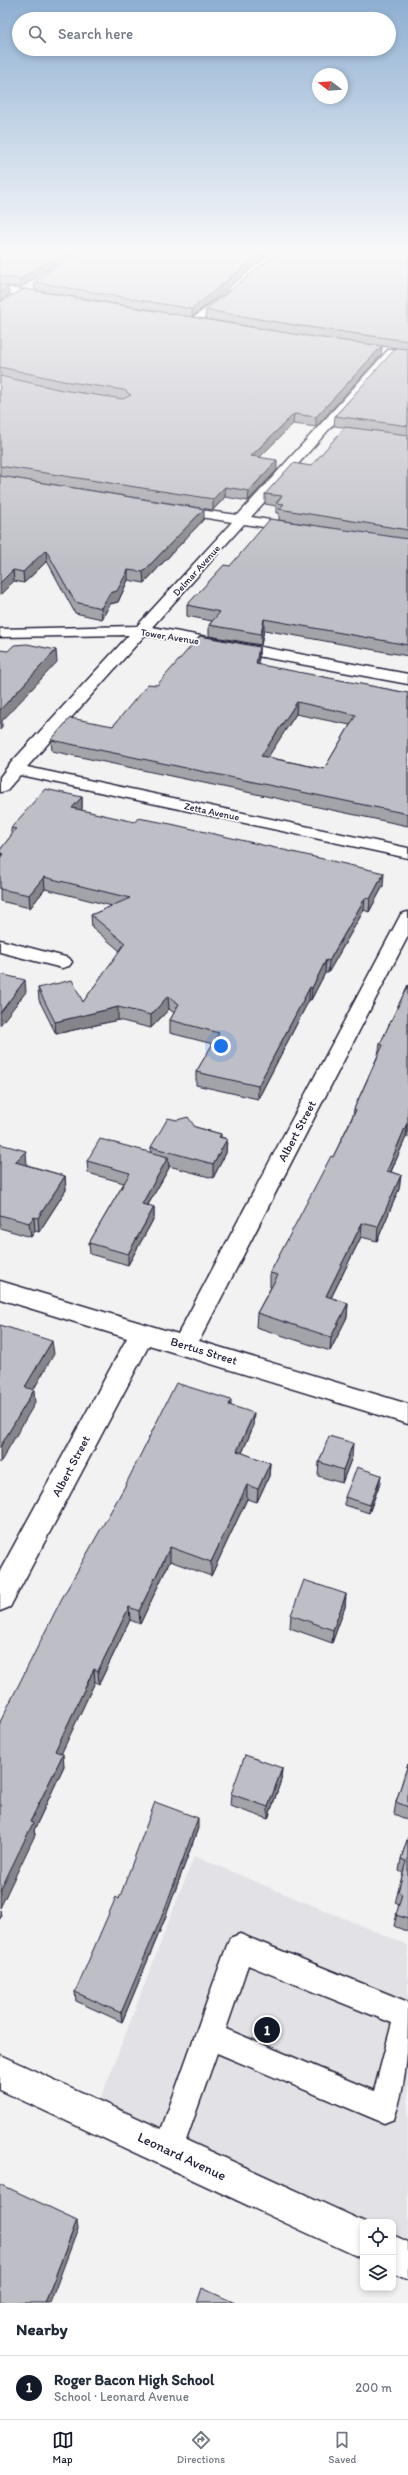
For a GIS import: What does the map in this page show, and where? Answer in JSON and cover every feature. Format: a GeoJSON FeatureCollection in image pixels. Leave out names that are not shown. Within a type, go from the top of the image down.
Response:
{"type":"FeatureCollection","features":[{"type":"Feature","properties":{"kind":"street","name":"Delmar Avenue"},"geometry":{"type":"LineString","coordinates":[[0,787],[387,356]]}},
{"type":"Feature","properties":{"kind":"street"},"geometry":{"type":"LineString","coordinates":[[323,429],[338,431]]}},
{"type":"Feature","properties":{"kind":"street"},"geometry":{"type":"LineString","coordinates":[[164,507],[310,530]]}},
{"type":"Feature","properties":{"kind":"street","name":"Tower Avenue"},"geometry":{"type":"LineString","coordinates":[[0,633],[142,630],[408,679]]}},
{"type":"Feature","properties":{"kind":"street","name":"Zetta Avenue"},"geometry":{"type":"LineString","coordinates":[[15,770],[408,853]]}},
{"type":"Feature","properties":{"kind":"street","name":"Albert Street"},"geometry":{"type":"LineString","coordinates":[[185,1344],[408,918]]}},
{"type":"Feature","properties":{"kind":"street"},"geometry":{"type":"LineString","coordinates":[[0,946],[62,962]]}},
{"type":"Feature","properties":{"kind":"street","name":"Bertus Street"},"geometry":{"type":"LineString","coordinates":[[0,1290],[142,1334],[185,1344],[408,1414]]}},
{"type":"Feature","properties":{"kind":"street","name":"Albert Street"},"geometry":{"type":"LineString","coordinates":[[0,1598],[142,1334]]}},
{"type":"Feature","properties":{"kind":"street","name":"Leonard Avenue"},"geometry":{"type":"LineString","coordinates":[[0,2072],[360,2239]]}},
{"type":"Feature","properties":{"kind":"street"},"geometry":{"type":"LineString","coordinates":[[395,2255],[408,2261]]}},
{"type":"Feature","properties":{"kind":"lane"},"geometry":{"type":"LineString","coordinates":[[169,2150],[209,2036],[240,1948],[408,2016],[384,2109],[209,2036]]}},
{"type":"Feature","properties":{"kind":"shaded area"},"geometry":{"type":"Polygon","coordinates":[[[194,1856],[408,1945],[408,2261],[396,2255],[396,2219],[360,2219],[360,2221],[94,2116],[194,1856]]]}},
{"type":"Feature","properties":{"kind":"building"},"geometry":{"type":"Polygon","coordinates":[[[0,356],[372,356],[316,417],[294,414],[251,456],[277,460],[249,491],[225,487],[213,499],[0,466],[0,376],[62,390],[123,399],[131,395],[124,390],[63,381],[0,367],[0,356]]]}},
{"type":"Feature","properties":{"kind":"building"},"geometry":{"type":"Polygon","coordinates":[[[388,356],[408,356],[408,426],[335,416],[388,356]]]}},
{"type":"Feature","properties":{"kind":"building"},"geometry":{"type":"Polygon","coordinates":[[[345,427],[408,435],[408,530],[279,509],[284,504],[276,503],[282,496],[265,494],[293,463],[311,466],[345,427]]]}},
{"type":"Feature","properties":{"kind":"building"},"geometry":{"type":"Polygon","coordinates":[[[0,476],[204,509],[143,572],[128,570],[117,591],[110,593],[101,608],[75,602],[46,550],[23,572],[13,570],[0,583],[0,476]]]}},
{"type":"Feature","properties":{"kind":"building"},"geometry":{"type":"Polygon","coordinates":[[[270,519],[408,539],[408,645],[264,619],[261,634],[209,625],[220,612],[187,605],[224,565],[230,566],[270,519]]]}},
{"type":"Feature","properties":{"kind":"building"},"geometry":{"type":"Polygon","coordinates":[[[200,636],[259,647],[256,664],[408,693],[408,814],[51,740],[70,718],[113,726],[148,684],[157,685],[200,636]],[[297,702],[261,756],[324,769],[356,715],[297,702]]]}},
{"type":"Feature","properties":{"kind":"building"},"geometry":{"type":"Polygon","coordinates":[[[27,644],[56,650],[0,710],[0,650],[8,651],[14,645],[27,644]]]}},
{"type":"Feature","properties":{"kind":"building"},"geometry":{"type":"Polygon","coordinates":[[[45,789],[82,797],[72,808],[135,822],[138,818],[171,824],[384,873],[370,899],[365,898],[329,961],[326,960],[312,988],[310,987],[258,1086],[196,1072],[219,1033],[170,1020],[179,1004],[168,996],[151,1015],[118,1007],[55,1022],[38,988],[72,980],[83,1002],[125,943],[91,915],[130,898],[44,877],[29,895],[0,889],[0,858],[3,854],[0,853],[0,850],[16,829],[11,828],[45,789]]]}},
{"type":"Feature","properties":{"kind":"building"},"geometry":{"type":"Polygon","coordinates":[[[0,974],[25,980],[0,1013],[0,974]]]}},
{"type":"Feature","properties":{"kind":"building"},"geometry":{"type":"Polygon","coordinates":[[[408,985],[408,1124],[407,1123],[387,1171],[401,1175],[378,1227],[362,1223],[326,1296],[348,1303],[331,1337],[257,1313],[278,1275],[270,1273],[331,1156],[333,1157],[356,1110],[354,1109],[383,1045],[380,1044],[408,985]]]}},
{"type":"Feature","properties":{"kind":"building"},"geometry":{"type":"Polygon","coordinates":[[[188,1117],[195,1127],[221,1134],[219,1137],[227,1139],[213,1164],[151,1147],[168,1118],[177,1120],[188,1117]]]}},
{"type":"Feature","properties":{"kind":"building"},"geometry":{"type":"Polygon","coordinates":[[[100,1139],[168,1157],[142,1204],[154,1207],[128,1254],[89,1243],[130,1173],[87,1161],[100,1139]]]}},
{"type":"Feature","properties":{"kind":"building"},"geometry":{"type":"Polygon","coordinates":[[[0,1144],[26,1151],[15,1162],[65,1176],[38,1218],[34,1217],[29,1223],[0,1215],[0,1144]]]}},
{"type":"Feature","properties":{"kind":"building"},"geometry":{"type":"Polygon","coordinates":[[[0,1325],[52,1341],[25,1387],[34,1390],[0,1447],[0,1325]]]}},
{"type":"Feature","properties":{"kind":"building"},"geometry":{"type":"Polygon","coordinates":[[[176,1383],[231,1400],[229,1405],[254,1413],[237,1451],[270,1463],[258,1489],[247,1485],[211,1562],[170,1547],[139,1611],[129,1607],[98,1671],[94,1669],[55,1751],[63,1754],[30,1822],[33,1823],[0,1891],[0,1722],[61,1600],[125,1486],[176,1383]]]}},
{"type":"Feature","properties":{"kind":"building"},"geometry":{"type":"Polygon","coordinates":[[[329,1436],[353,1443],[343,1470],[319,1462],[329,1436]]]}},
{"type":"Feature","properties":{"kind":"building"},"geometry":{"type":"Polygon","coordinates":[[[357,1467],[381,1475],[370,1505],[345,1497],[357,1467]]]}},
{"type":"Feature","properties":{"kind":"building"},"geometry":{"type":"Polygon","coordinates":[[[304,1580],[346,1594],[333,1630],[291,1615],[304,1580]]]}},
{"type":"Feature","properties":{"kind":"building"},"geometry":{"type":"Polygon","coordinates":[[[245,1755],[282,1768],[268,1807],[231,1794],[245,1755]]]}},
{"type":"Feature","properties":{"kind":"building"},"geometry":{"type":"Polygon","coordinates":[[[408,1764],[408,1807],[396,1802],[408,1764]]]}},
{"type":"Feature","properties":{"kind":"building"},"geometry":{"type":"Polygon","coordinates":[[[155,1802],[198,1818],[164,1911],[121,2013],[75,1992],[116,1897],[119,1899],[155,1802]]]}},
{"type":"Feature","properties":{"kind":"building"},"geometry":{"type":"Polygon","coordinates":[[[408,1837],[408,1919],[396,1915],[402,1894],[398,1892],[406,1861],[401,1859],[408,1837]]]}},
{"type":"Feature","properties":{"kind":"building"},"geometry":{"type":"Polygon","coordinates":[[[0,2184],[77,2220],[45,2303],[0,2303],[0,2184]]]}},
{"type":"Feature","properties":{"kind":"building"},"geometry":{"type":"Polygon","coordinates":[[[202,2288],[235,2303],[197,2303],[202,2288]]]}},
{"type":"Feature","properties":{"kind":"place","name":"Roger Bacon High School"},"geometry":{"type":"Point","coordinates":[267,2030]}}]}
